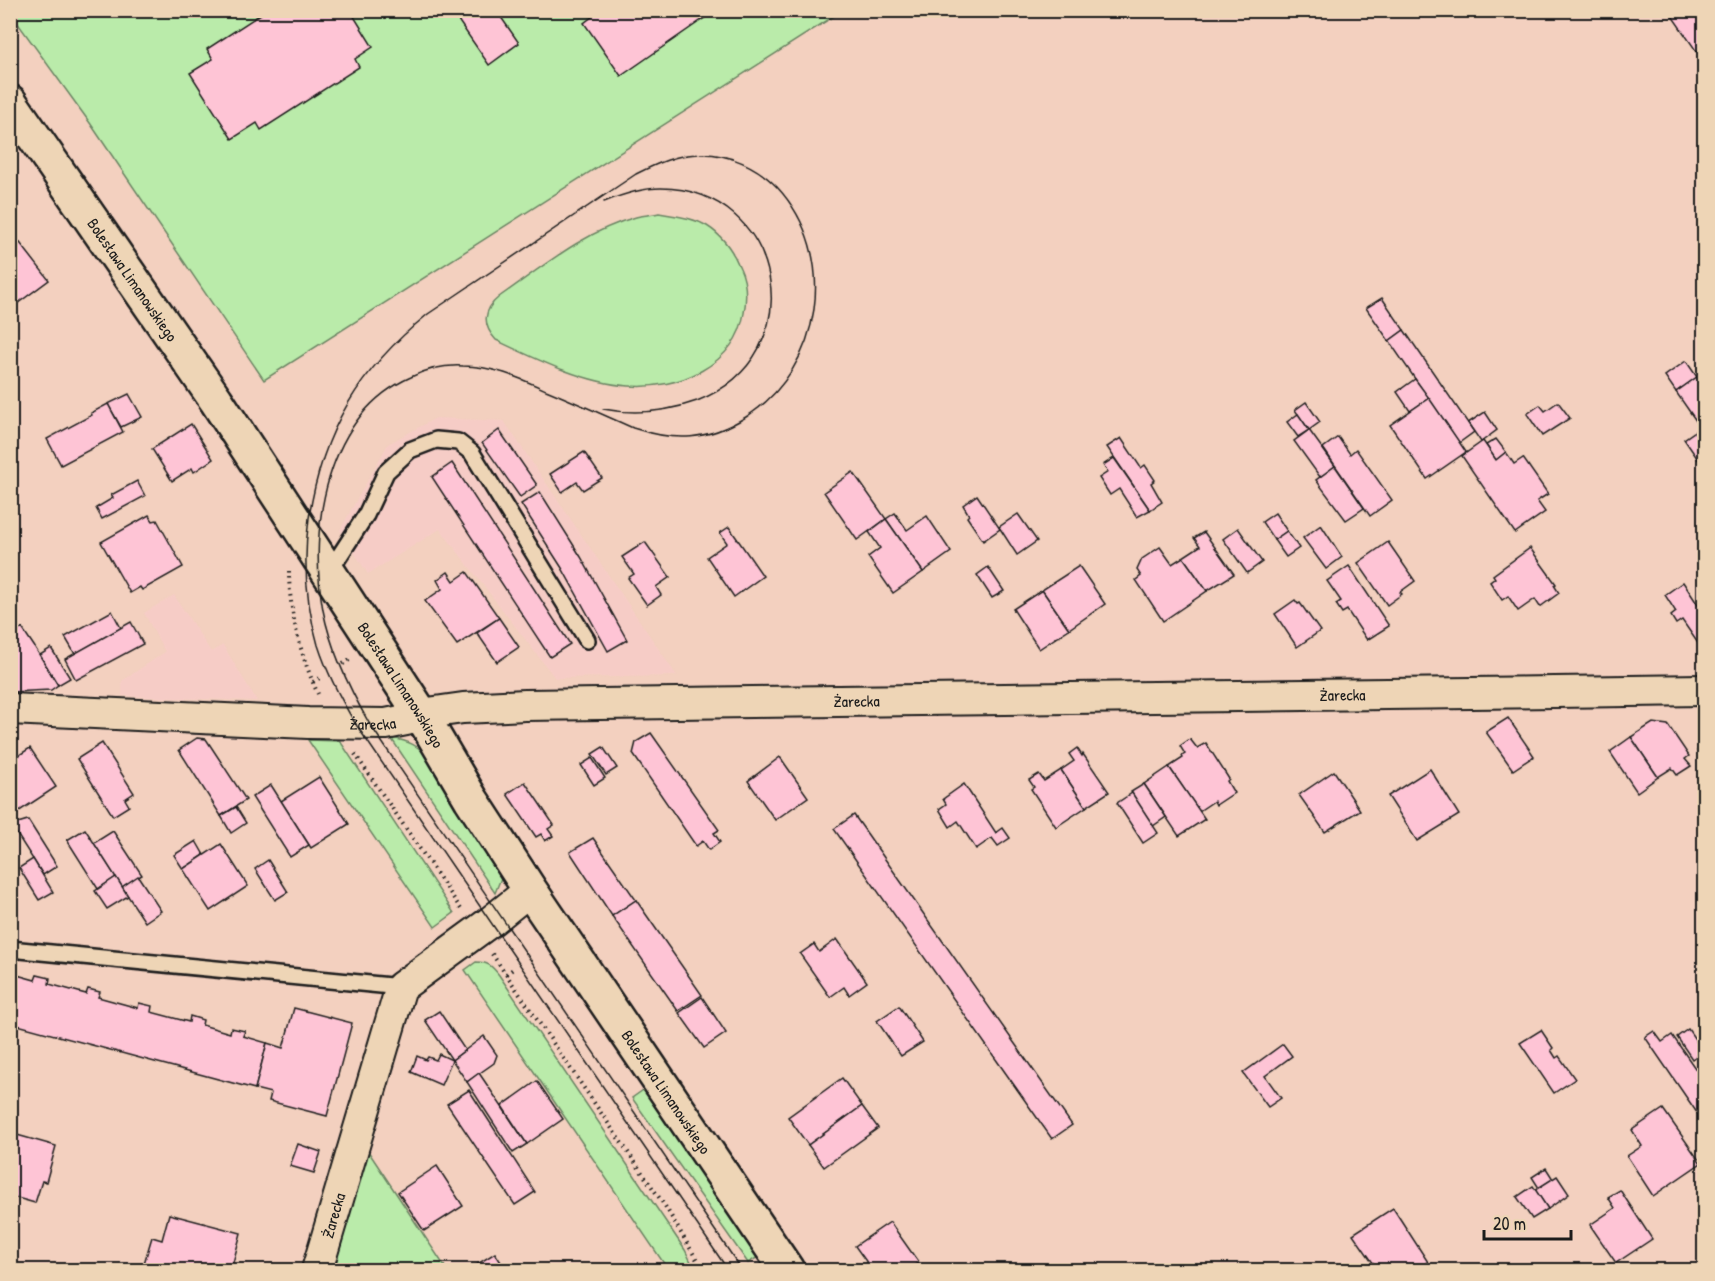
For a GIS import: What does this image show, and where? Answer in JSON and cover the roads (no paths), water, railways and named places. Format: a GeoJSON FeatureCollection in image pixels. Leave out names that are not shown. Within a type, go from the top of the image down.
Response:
{"type":"FeatureCollection","features":[{"type":"Feature","properties":{"kind":"street","name":"Bolesława Limanowskiego"},"geometry":{"type":"LineString","coordinates":[[10,102],[216,400],[421,714],[471,799],[530,890],[788,1270]]}},
{"type":"Feature","properties":{"kind":"street","name":"Żarecka"},"geometry":{"type":"LineString","coordinates":[[10,709],[308,723],[386,724],[421,714],[463,708],[525,705],[1704,690]]}},
{"type":"Feature","properties":{"kind":"street"},"geometry":{"type":"LineString","coordinates":[[401,987],[530,890]]}},
{"type":"Feature","properties":{"kind":"street","name":"Żarecka"},"geometry":{"type":"LineString","coordinates":[[317,1270],[401,987]]}},
{"type":"Feature","properties":{"kind":"lane"},"geometry":{"type":"LineString","coordinates":[[329,572],[366,515],[386,472],[410,450],[436,440],[458,442],[472,453],[587,640]]}},
{"type":"Feature","properties":{"kind":"lane"},"geometry":{"type":"LineString","coordinates":[[10,949],[401,987]]}},
{"type":"Feature","properties":{"kind":"tram line"},"geometry":{"type":"LineString","coordinates":[[728,1270],[355,723],[334,685],[318,645],[308,598],[306,566],[307,534],[315,486],[334,429],[364,380],[383,357],[428,314],[636,174],[659,163],[691,154],[722,156],[761,173],[777,187],[797,214],[810,245],[815,277],[814,309],[806,341],[792,370],[772,396],[732,425],[704,435],[677,437],[663,436],[633,428],[526,381],[495,370],[450,366],[417,374],[382,395],[359,418],[342,446],[330,477],[322,510],[318,544],[319,578],[326,625],[336,655],[369,723],[742,1270]]}},
{"type":"Feature","properties":{"kind":"tram line"},"geometry":{"type":"LineString","coordinates":[[603,409],[626,412],[650,411],[674,408],[697,401],[735,379],[759,348],[770,314],[769,278],[757,244],[735,215],[702,196],[661,188],[632,192],[604,202]]}}]}
